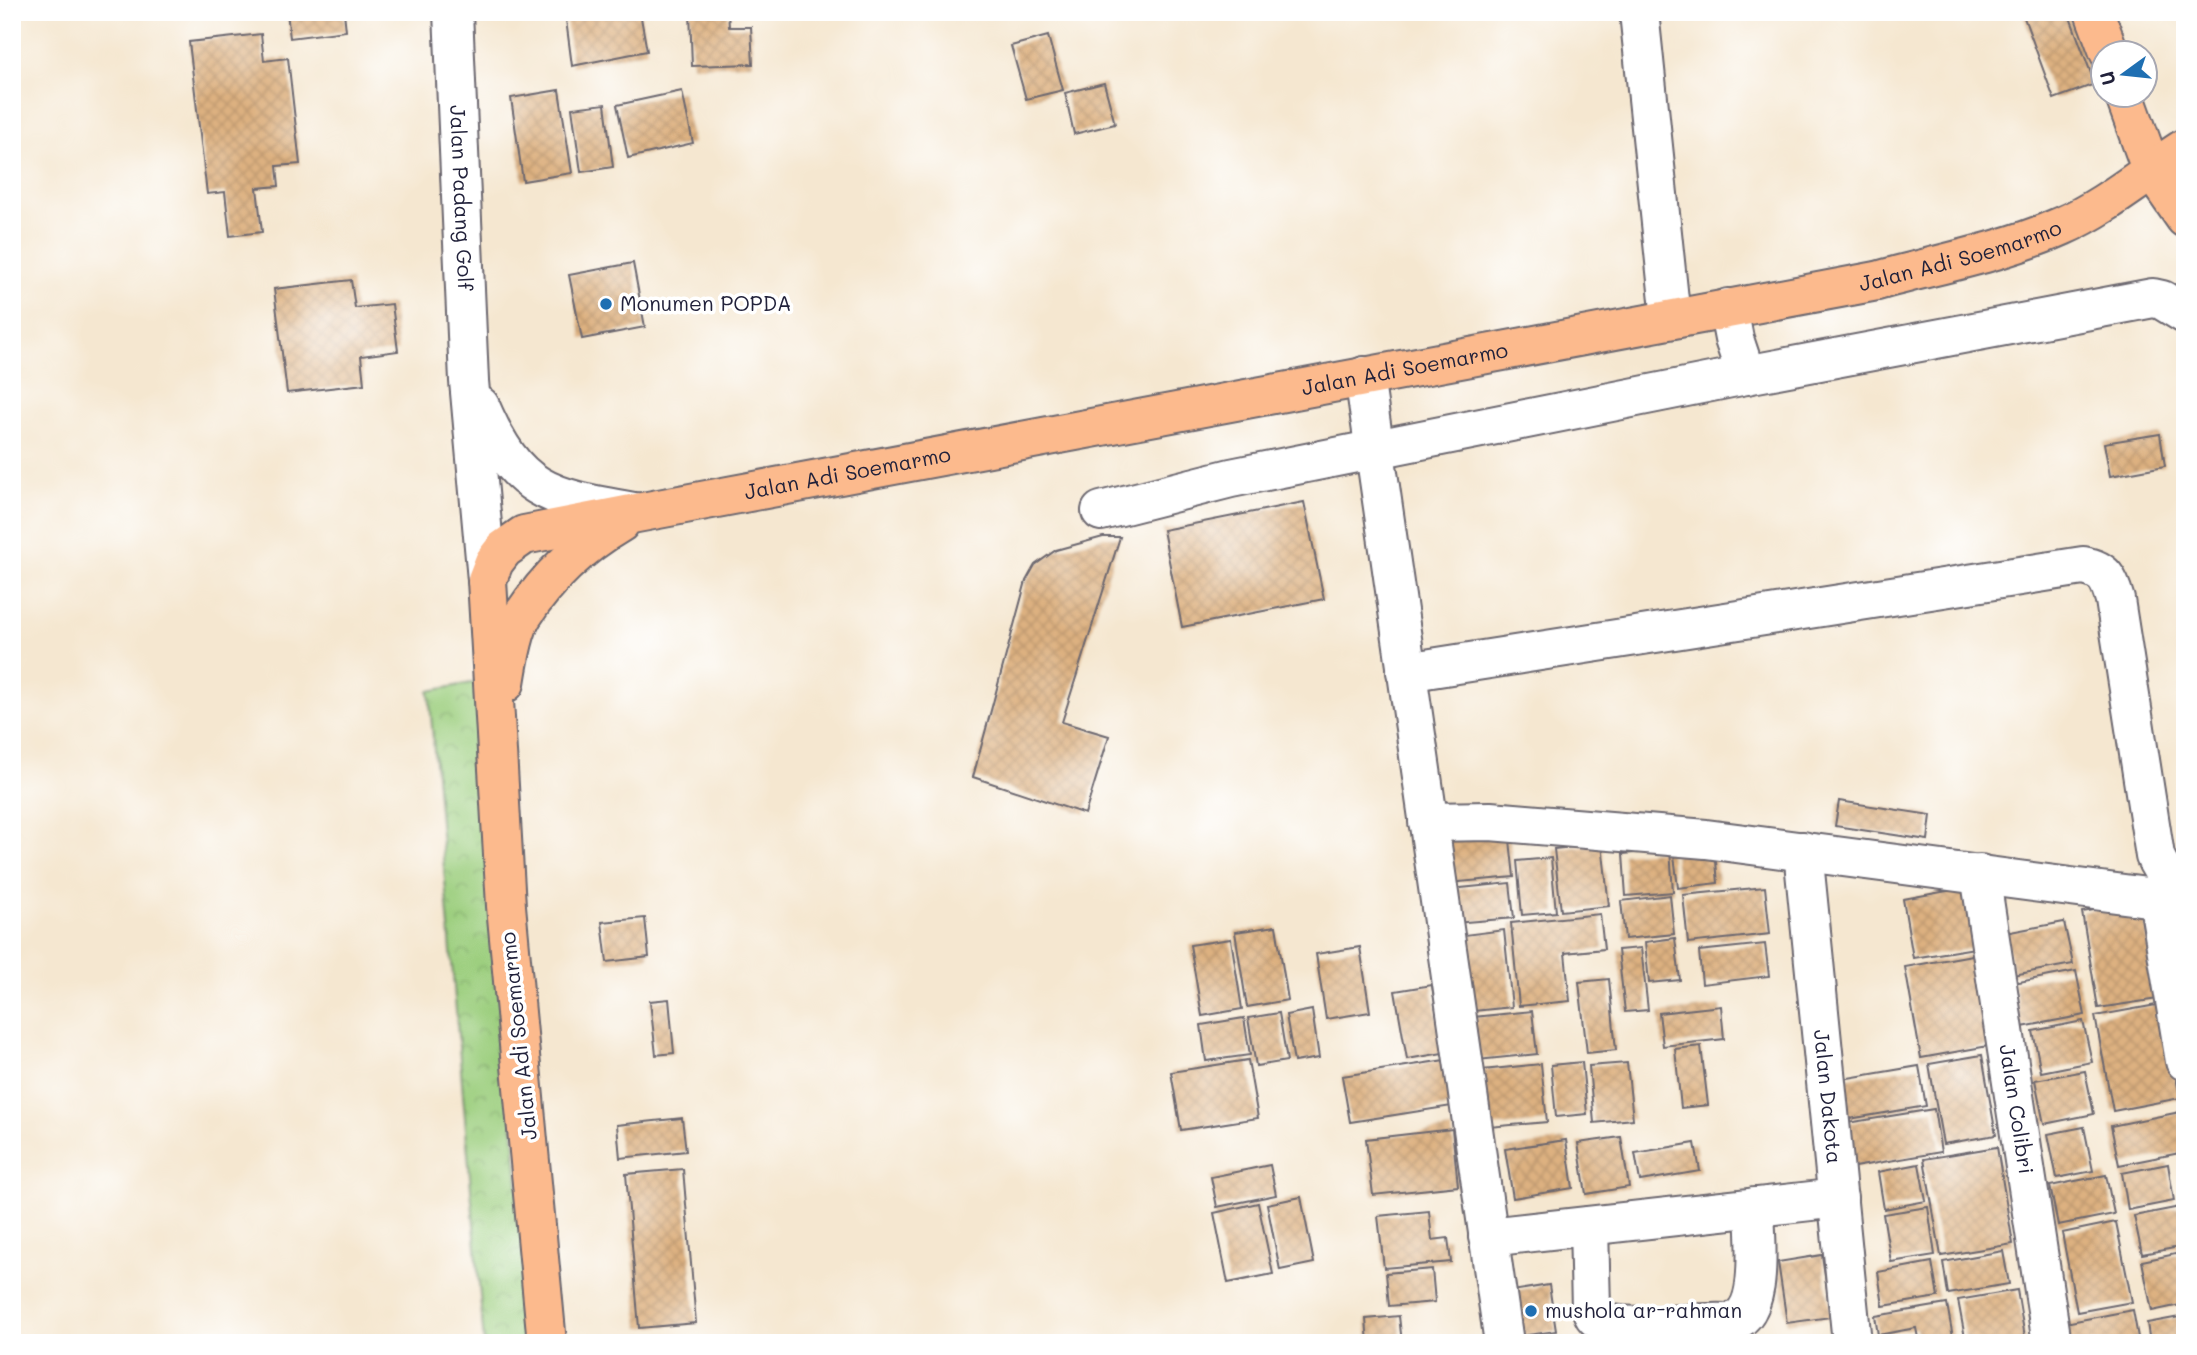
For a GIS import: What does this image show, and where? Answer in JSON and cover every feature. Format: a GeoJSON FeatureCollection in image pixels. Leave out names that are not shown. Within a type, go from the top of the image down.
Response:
{"type":"FeatureCollection","features":[{"type":"Feature","properties":{"kind":"main road"},"geometry":{"type":"LineString","coordinates":[[2094,12],[2104,38]]}},
{"type":"Feature","properties":{"kind":"main road"},"geometry":{"type":"LineString","coordinates":[[2129,108],[2151,169],[2185,218]]}},
{"type":"Feature","properties":{"kind":"main road","name":"Jalan Adi Soemarmo"},"geometry":{"type":"LineString","coordinates":[[547,1343],[506,906],[487,580],[494,562],[504,549],[524,535],[1877,281],[2036,237],[2064,225],[2185,148]]}},
{"type":"Feature","properties":{"kind":"main road","name":"Jalan Adi Soemarmo"},"geometry":{"type":"LineString","coordinates":[[496,729],[510,657],[522,617],[578,551],[637,513]]}},
{"type":"Feature","properties":{"kind":"street","name":"Jalan Padang Golf"},"geometry":{"type":"LineString","coordinates":[[453,12],[469,381],[487,580]]}},
{"type":"Feature","properties":{"kind":"street"},"geometry":{"type":"LineString","coordinates":[[1639,12],[1671,319]]}},
{"type":"Feature","properties":{"kind":"street"},"geometry":{"type":"LineString","coordinates":[[1101,511],[1231,478],[1746,375],[2153,298],[2162,300],[2185,314]]}},
{"type":"Feature","properties":{"kind":"street"},"geometry":{"type":"LineString","coordinates":[[1728,308],[1734,339],[1746,375]]}},
{"type":"Feature","properties":{"kind":"street"},"geometry":{"type":"LineString","coordinates":[[1364,376],[1504,1343]]}},
{"type":"Feature","properties":{"kind":"street"},"geometry":{"type":"LineString","coordinates":[[469,381],[494,439],[513,466],[536,486],[559,497],[637,513]]}},
{"type":"Feature","properties":{"kind":"street"},"geometry":{"type":"LineString","coordinates":[[479,485],[496,513],[524,535]]}},
{"type":"Feature","properties":{"kind":"street"},"geometry":{"type":"LineString","coordinates":[[1406,672],[2083,566],[2101,571],[2108,579],[2115,600],[2155,856],[2160,869],[2171,878],[2176,894],[2185,1061]]}},
{"type":"Feature","properties":{"kind":"street"},"geometry":{"type":"LineString","coordinates":[[1428,822],[1490,821],[1706,839],[1980,874],[2176,894]]}},
{"type":"Feature","properties":{"kind":"street","name":"Jalan Dakota"},"geometry":{"type":"LineString","coordinates":[[1803,851],[1852,1343]]}},
{"type":"Feature","properties":{"kind":"street","name":"Jalan Colibri"},"geometry":{"type":"LineString","coordinates":[[1980,874],[2052,1343]]}},
{"type":"Feature","properties":{"kind":"street"},"geometry":{"type":"LineString","coordinates":[[1488,1237],[1838,1198]]}},
{"type":"Feature","properties":{"kind":"street"},"geometry":{"type":"LineString","coordinates":[[1589,1226],[1591,1308],[1598,1320],[1618,1324],[1728,1323],[1742,1318],[1753,1300],[1756,1259],[1755,1207]]}},
{"type":"Feature","properties":{"kind":"green space"},"geometry":{"type":"Polygon","coordinates":[[[477,682],[531,1343],[484,1343],[429,691],[477,682]]]}},
{"type":"Feature","properties":{"kind":"building"},"geometry":{"type":"Polygon","coordinates":[[[287,12],[344,12],[346,31],[290,38],[287,12]]]}},
{"type":"Feature","properties":{"kind":"building"},"geometry":{"type":"Polygon","coordinates":[[[565,12],[640,12],[647,51],[572,66],[565,12]]]}},
{"type":"Feature","properties":{"kind":"building"},"geometry":{"type":"Polygon","coordinates":[[[690,12],[728,12],[729,27],[751,27],[753,64],[692,66],[690,12]]]}},
{"type":"Feature","properties":{"kind":"building"},"geometry":{"type":"Polygon","coordinates":[[[2022,12],[2068,12],[2088,65],[2088,87],[2054,99],[2022,12]]]}},
{"type":"Feature","properties":{"kind":"building"},"geometry":{"type":"Polygon","coordinates":[[[261,34],[264,61],[288,58],[300,164],[277,166],[279,186],[257,188],[262,232],[230,236],[225,192],[207,194],[189,42],[261,34]]]}},
{"type":"Feature","properties":{"kind":"building"},"geometry":{"type":"Polygon","coordinates":[[[1048,36],[1063,90],[1026,99],[1011,46],[1048,36]]]}},
{"type":"Feature","properties":{"kind":"building"},"geometry":{"type":"Polygon","coordinates":[[[1104,83],[1115,124],[1074,134],[1065,93],[1104,83]]]}},
{"type":"Feature","properties":{"kind":"building"},"geometry":{"type":"Polygon","coordinates":[[[559,90],[572,173],[523,181],[511,98],[559,90]]]}},
{"type":"Feature","properties":{"kind":"building"},"geometry":{"type":"Polygon","coordinates":[[[682,91],[693,143],[628,158],[617,105],[682,91]]]}},
{"type":"Feature","properties":{"kind":"building"},"geometry":{"type":"Polygon","coordinates":[[[605,104],[613,167],[581,172],[572,108],[605,104]]]}},
{"type":"Feature","properties":{"kind":"building"},"geometry":{"type":"Polygon","coordinates":[[[633,263],[645,327],[582,339],[569,275],[633,263]]]}},
{"type":"Feature","properties":{"kind":"building"},"geometry":{"type":"Polygon","coordinates":[[[351,280],[355,308],[392,304],[398,351],[361,356],[364,384],[287,393],[274,289],[351,280]]]}},
{"type":"Feature","properties":{"kind":"building"},"geometry":{"type":"Polygon","coordinates":[[[2160,434],[2165,466],[2110,476],[2104,443],[2160,434]]]}},
{"type":"Feature","properties":{"kind":"building"},"geometry":{"type":"Polygon","coordinates":[[[1304,502],[1324,599],[1182,627],[1163,530],[1304,502]]]}},
{"type":"Feature","properties":{"kind":"building"},"geometry":{"type":"Polygon","coordinates":[[[1103,537],[1120,537],[1062,722],[1109,736],[1085,814],[973,777],[1026,581],[1035,565],[1056,550],[1103,537]]]}},
{"type":"Feature","properties":{"kind":"building"},"geometry":{"type":"Polygon","coordinates":[[[1839,801],[1931,815],[1928,840],[1835,826],[1839,801]]]}},
{"type":"Feature","properties":{"kind":"building"},"geometry":{"type":"Polygon","coordinates":[[[1509,831],[1514,877],[1448,883],[1443,838],[1509,831]]]}},
{"type":"Feature","properties":{"kind":"building"},"geometry":{"type":"Polygon","coordinates":[[[1602,844],[1609,906],[1561,911],[1554,849],[1602,844]]]}},
{"type":"Feature","properties":{"kind":"building"},"geometry":{"type":"Polygon","coordinates":[[[1670,850],[1673,892],[1626,896],[1623,854],[1670,850]]]}},
{"type":"Feature","properties":{"kind":"building"},"geometry":{"type":"Polygon","coordinates":[[[1715,851],[1718,883],[1678,888],[1674,855],[1715,851]]]}},
{"type":"Feature","properties":{"kind":"building"},"geometry":{"type":"Polygon","coordinates":[[[1551,858],[1556,912],[1522,915],[1517,861],[1551,858]]]}},
{"type":"Feature","properties":{"kind":"building"},"geometry":{"type":"Polygon","coordinates":[[[1510,883],[1514,918],[1454,923],[1451,889],[1510,883]]]}},
{"type":"Feature","properties":{"kind":"building"},"geometry":{"type":"Polygon","coordinates":[[[1765,887],[1770,934],[1688,943],[1683,895],[1765,887]]]}},
{"type":"Feature","properties":{"kind":"building"},"geometry":{"type":"Polygon","coordinates":[[[1964,888],[1975,948],[1913,958],[1903,899],[1964,888]]]}},
{"type":"Feature","properties":{"kind":"building"},"geometry":{"type":"Polygon","coordinates":[[[1670,895],[1674,934],[1625,939],[1621,901],[1670,895]]]}},
{"type":"Feature","properties":{"kind":"building"},"geometry":{"type":"Polygon","coordinates":[[[2142,902],[2158,999],[2098,1008],[2082,912],[2142,902]]]}},
{"type":"Feature","properties":{"kind":"building"},"geometry":{"type":"Polygon","coordinates":[[[1600,914],[1604,949],[1565,953],[1570,1001],[1519,1006],[1511,923],[1600,914]]]}},
{"type":"Feature","properties":{"kind":"building"},"geometry":{"type":"Polygon","coordinates":[[[645,918],[649,957],[607,962],[602,922],[645,918]]]}},
{"type":"Feature","properties":{"kind":"building"},"geometry":{"type":"Polygon","coordinates":[[[2064,922],[2073,964],[2013,975],[2005,933],[2064,922]]]}},
{"type":"Feature","properties":{"kind":"building"},"geometry":{"type":"Polygon","coordinates":[[[1276,926],[1288,1000],[1247,1007],[1235,932],[1276,926]]]}},
{"type":"Feature","properties":{"kind":"building"},"geometry":{"type":"Polygon","coordinates":[[[1504,930],[1512,1007],[1464,1012],[1456,936],[1504,930]]]}},
{"type":"Feature","properties":{"kind":"building"},"geometry":{"type":"Polygon","coordinates":[[[1675,938],[1680,980],[1649,983],[1645,942],[1675,938]]]}},
{"type":"Feature","properties":{"kind":"building"},"geometry":{"type":"Polygon","coordinates":[[[1231,939],[1242,1009],[1202,1016],[1190,945],[1231,939]]]}},
{"type":"Feature","properties":{"kind":"building"},"geometry":{"type":"Polygon","coordinates":[[[1765,944],[1769,976],[1702,984],[1699,951],[1765,944]]]}},
{"type":"Feature","properties":{"kind":"building"},"geometry":{"type":"Polygon","coordinates":[[[1360,947],[1370,1012],[1326,1019],[1316,954],[1360,947]]]}},
{"type":"Feature","properties":{"kind":"building"},"geometry":{"type":"Polygon","coordinates":[[[1641,948],[1648,1010],[1625,1012],[1618,950],[1641,948]]]}},
{"type":"Feature","properties":{"kind":"building"},"geometry":{"type":"Polygon","coordinates":[[[1978,954],[1994,1045],[1921,1058],[1905,967],[1978,954]]]}},
{"type":"Feature","properties":{"kind":"building"},"geometry":{"type":"Polygon","coordinates":[[[2076,971],[2085,1015],[2022,1027],[2014,983],[2076,971]]]}},
{"type":"Feature","properties":{"kind":"building"},"geometry":{"type":"Polygon","coordinates":[[[1609,979],[1616,1050],[1587,1053],[1579,982],[1609,979]]]}},
{"type":"Feature","properties":{"kind":"building"},"geometry":{"type":"Polygon","coordinates":[[[1432,985],[1443,1053],[1407,1059],[1395,991],[1432,985]]]}},
{"type":"Feature","properties":{"kind":"building"},"geometry":{"type":"Polygon","coordinates":[[[669,999],[674,1053],[656,1055],[650,1001],[669,999]]]}},
{"type":"Feature","properties":{"kind":"building"},"geometry":{"type":"Polygon","coordinates":[[[2162,1004],[2180,1098],[2113,1111],[2095,1016],[2162,1004]]]}},
{"type":"Feature","properties":{"kind":"building"},"geometry":{"type":"Polygon","coordinates":[[[1721,1006],[1724,1039],[1663,1046],[1659,1013],[1721,1006]]]}},
{"type":"Feature","properties":{"kind":"building"},"geometry":{"type":"Polygon","coordinates":[[[1312,1010],[1319,1058],[1294,1062],[1286,1015],[1312,1010]]]}},
{"type":"Feature","properties":{"kind":"building"},"geometry":{"type":"Polygon","coordinates":[[[1532,1011],[1537,1054],[1468,1061],[1464,1018],[1532,1011]]]}},
{"type":"Feature","properties":{"kind":"building"},"geometry":{"type":"Polygon","coordinates":[[[1279,1013],[1287,1061],[1256,1066],[1248,1018],[1279,1013]]]}},
{"type":"Feature","properties":{"kind":"building"},"geometry":{"type":"Polygon","coordinates":[[[1244,1018],[1250,1055],[1206,1061],[1201,1025],[1244,1018]]]}},
{"type":"Feature","properties":{"kind":"building"},"geometry":{"type":"Polygon","coordinates":[[[2083,1021],[2092,1062],[2041,1072],[2033,1031],[2083,1021]]]}},
{"type":"Feature","properties":{"kind":"building"},"geometry":{"type":"Polygon","coordinates":[[[1701,1046],[1708,1105],[1681,1108],[1675,1049],[1701,1046]]]}},
{"type":"Feature","properties":{"kind":"building"},"geometry":{"type":"Polygon","coordinates":[[[1982,1055],[1996,1135],[1943,1144],[1929,1064],[1982,1055]]]}},
{"type":"Feature","properties":{"kind":"building"},"geometry":{"type":"Polygon","coordinates":[[[1248,1060],[1258,1118],[1181,1130],[1171,1072],[1248,1060]]]}},
{"type":"Feature","properties":{"kind":"building"},"geometry":{"type":"Polygon","coordinates":[[[1445,1060],[1452,1106],[1350,1122],[1342,1076],[1445,1060]]]}},
{"type":"Feature","properties":{"kind":"building"},"geometry":{"type":"Polygon","coordinates":[[[1582,1062],[1587,1114],[1556,1117],[1551,1065],[1582,1062]]]}},
{"type":"Feature","properties":{"kind":"building"},"geometry":{"type":"Polygon","coordinates":[[[1627,1063],[1633,1119],[1594,1123],[1589,1066],[1627,1063]]]}},
{"type":"Feature","properties":{"kind":"building"},"geometry":{"type":"Polygon","coordinates":[[[1541,1064],[1547,1122],[1489,1127],[1483,1070],[1541,1064]]]}},
{"type":"Feature","properties":{"kind":"building"},"geometry":{"type":"Polygon","coordinates":[[[1919,1066],[1926,1106],[1849,1119],[1842,1079],[1919,1066]]]}},
{"type":"Feature","properties":{"kind":"building"},"geometry":{"type":"Polygon","coordinates":[[[2085,1071],[2094,1114],[2044,1124],[2035,1080],[2085,1071]]]}},
{"type":"Feature","properties":{"kind":"building"},"geometry":{"type":"Polygon","coordinates":[[[1934,1109],[1941,1152],[1854,1167],[1847,1123],[1934,1109]]]}},
{"type":"Feature","properties":{"kind":"building"},"geometry":{"type":"Polygon","coordinates":[[[2180,1112],[2185,1152],[2119,1165],[2111,1126],[2180,1112]]]}},
{"type":"Feature","properties":{"kind":"building"},"geometry":{"type":"Polygon","coordinates":[[[682,1118],[686,1151],[620,1158],[617,1125],[682,1118]]]}},
{"type":"Feature","properties":{"kind":"building"},"geometry":{"type":"Polygon","coordinates":[[[2084,1127],[2093,1171],[2057,1178],[2048,1134],[2084,1127]]]}},
{"type":"Feature","properties":{"kind":"building"},"geometry":{"type":"Polygon","coordinates":[[[1452,1129],[1458,1186],[1373,1195],[1366,1139],[1452,1129]]]}},
{"type":"Feature","properties":{"kind":"building"},"geometry":{"type":"Polygon","coordinates":[[[1621,1137],[1629,1187],[1586,1194],[1578,1143],[1621,1137]]]}},
{"type":"Feature","properties":{"kind":"building"},"geometry":{"type":"Polygon","coordinates":[[[1566,1140],[1573,1188],[1513,1198],[1505,1149],[1566,1140]]]}},
{"type":"Feature","properties":{"kind":"building"},"geometry":{"type":"Polygon","coordinates":[[[1695,1143],[1700,1171],[1640,1181],[1635,1153],[1695,1143]]]}},
{"type":"Feature","properties":{"kind":"building"},"geometry":{"type":"Polygon","coordinates":[[[1997,1147],[2013,1244],[1941,1256],[1924,1159],[1997,1147]]]}},
{"type":"Feature","properties":{"kind":"building"},"geometry":{"type":"Polygon","coordinates":[[[1919,1164],[1926,1201],[1884,1209],[1878,1172],[1919,1164]]]}},
{"type":"Feature","properties":{"kind":"building"},"geometry":{"type":"Polygon","coordinates":[[[2168,1164],[2174,1201],[2128,1210],[2122,1173],[2168,1164]]]}},
{"type":"Feature","properties":{"kind":"building"},"geometry":{"type":"Polygon","coordinates":[[[1270,1165],[1276,1195],[1217,1207],[1211,1177],[1270,1165]]]}},
{"type":"Feature","properties":{"kind":"building"},"geometry":{"type":"Polygon","coordinates":[[[683,1169],[696,1323],[639,1328],[626,1174],[683,1169]]]}},
{"type":"Feature","properties":{"kind":"building"},"geometry":{"type":"Polygon","coordinates":[[[2106,1175],[2114,1214],[2058,1225],[2050,1186],[2106,1175]]]}},
{"type":"Feature","properties":{"kind":"building"},"geometry":{"type":"Polygon","coordinates":[[[1301,1197],[1314,1263],[1280,1270],[1267,1204],[1301,1197]]]}},
{"type":"Feature","properties":{"kind":"building"},"geometry":{"type":"Polygon","coordinates":[[[1258,1203],[1273,1274],[1228,1283],[1214,1213],[1258,1203]]]}},
{"type":"Feature","properties":{"kind":"building"},"geometry":{"type":"Polygon","coordinates":[[[2185,1206],[2185,1246],[2142,1254],[2134,1216],[2185,1206]]]}},
{"type":"Feature","properties":{"kind":"building"},"geometry":{"type":"Polygon","coordinates":[[[1928,1207],[1935,1255],[1891,1262],[1883,1214],[1928,1207]]]}},
{"type":"Feature","properties":{"kind":"building"},"geometry":{"type":"Polygon","coordinates":[[[1429,1211],[1432,1240],[1448,1238],[1451,1262],[1384,1268],[1378,1216],[1429,1211]]]}},
{"type":"Feature","properties":{"kind":"building"},"geometry":{"type":"Polygon","coordinates":[[[2116,1222],[2132,1302],[2077,1312],[2062,1233],[2116,1222]]]}},
{"type":"Feature","properties":{"kind":"building"},"geometry":{"type":"Polygon","coordinates":[[[2003,1251],[2009,1284],[1948,1294],[1943,1262],[2003,1251]]]}},
{"type":"Feature","properties":{"kind":"building"},"geometry":{"type":"Polygon","coordinates":[[[2185,1252],[2185,1304],[2152,1311],[2142,1261],[2185,1252]]]}},
{"type":"Feature","properties":{"kind":"building"},"geometry":{"type":"Polygon","coordinates":[[[1822,1255],[1831,1317],[1787,1323],[1778,1262],[1822,1255]]]}},
{"type":"Feature","properties":{"kind":"building"},"geometry":{"type":"Polygon","coordinates":[[[1932,1262],[1938,1297],[1883,1306],[1878,1272],[1932,1262]]]}},
{"type":"Feature","properties":{"kind":"building"},"geometry":{"type":"Polygon","coordinates":[[[1432,1269],[1435,1302],[1389,1306],[1386,1273],[1432,1269]]]}},
{"type":"Feature","properties":{"kind":"building","name":"mushola ar-rahman"},"geometry":{"type":"Polygon","coordinates":[[[1549,1285],[1556,1331],[1514,1337],[1506,1292],[1549,1285]]]}},
{"type":"Feature","properties":{"kind":"building"},"geometry":{"type":"Polygon","coordinates":[[[2017,1290],[2026,1343],[1966,1343],[1958,1300],[2017,1290]]]}},
{"type":"Feature","properties":{"kind":"building"},"geometry":{"type":"Polygon","coordinates":[[[1947,1304],[1954,1343],[1919,1343],[1916,1328],[1878,1335],[1875,1316],[1947,1304]]]}},
{"type":"Feature","properties":{"kind":"building"},"geometry":{"type":"Polygon","coordinates":[[[2133,1310],[2139,1343],[2069,1343],[2065,1323],[2133,1310]]]}},
{"type":"Feature","properties":{"kind":"building"},"geometry":{"type":"Polygon","coordinates":[[[1399,1316],[1402,1343],[1368,1343],[1366,1319],[1399,1316]]]}},
{"type":"Feature","properties":{"kind":"building"},"geometry":{"type":"Polygon","coordinates":[[[2185,1316],[2185,1343],[2150,1343],[2147,1323],[2185,1316]]]}},
{"type":"Feature","properties":{"kind":"place","name":"Monumen POPDA"},"geometry":{"type":"Point","coordinates":[606,304]}},
{"type":"Feature","properties":{"kind":"place","name":"mushola ar-rahman"},"geometry":{"type":"Point","coordinates":[1531,1311]}}]}
